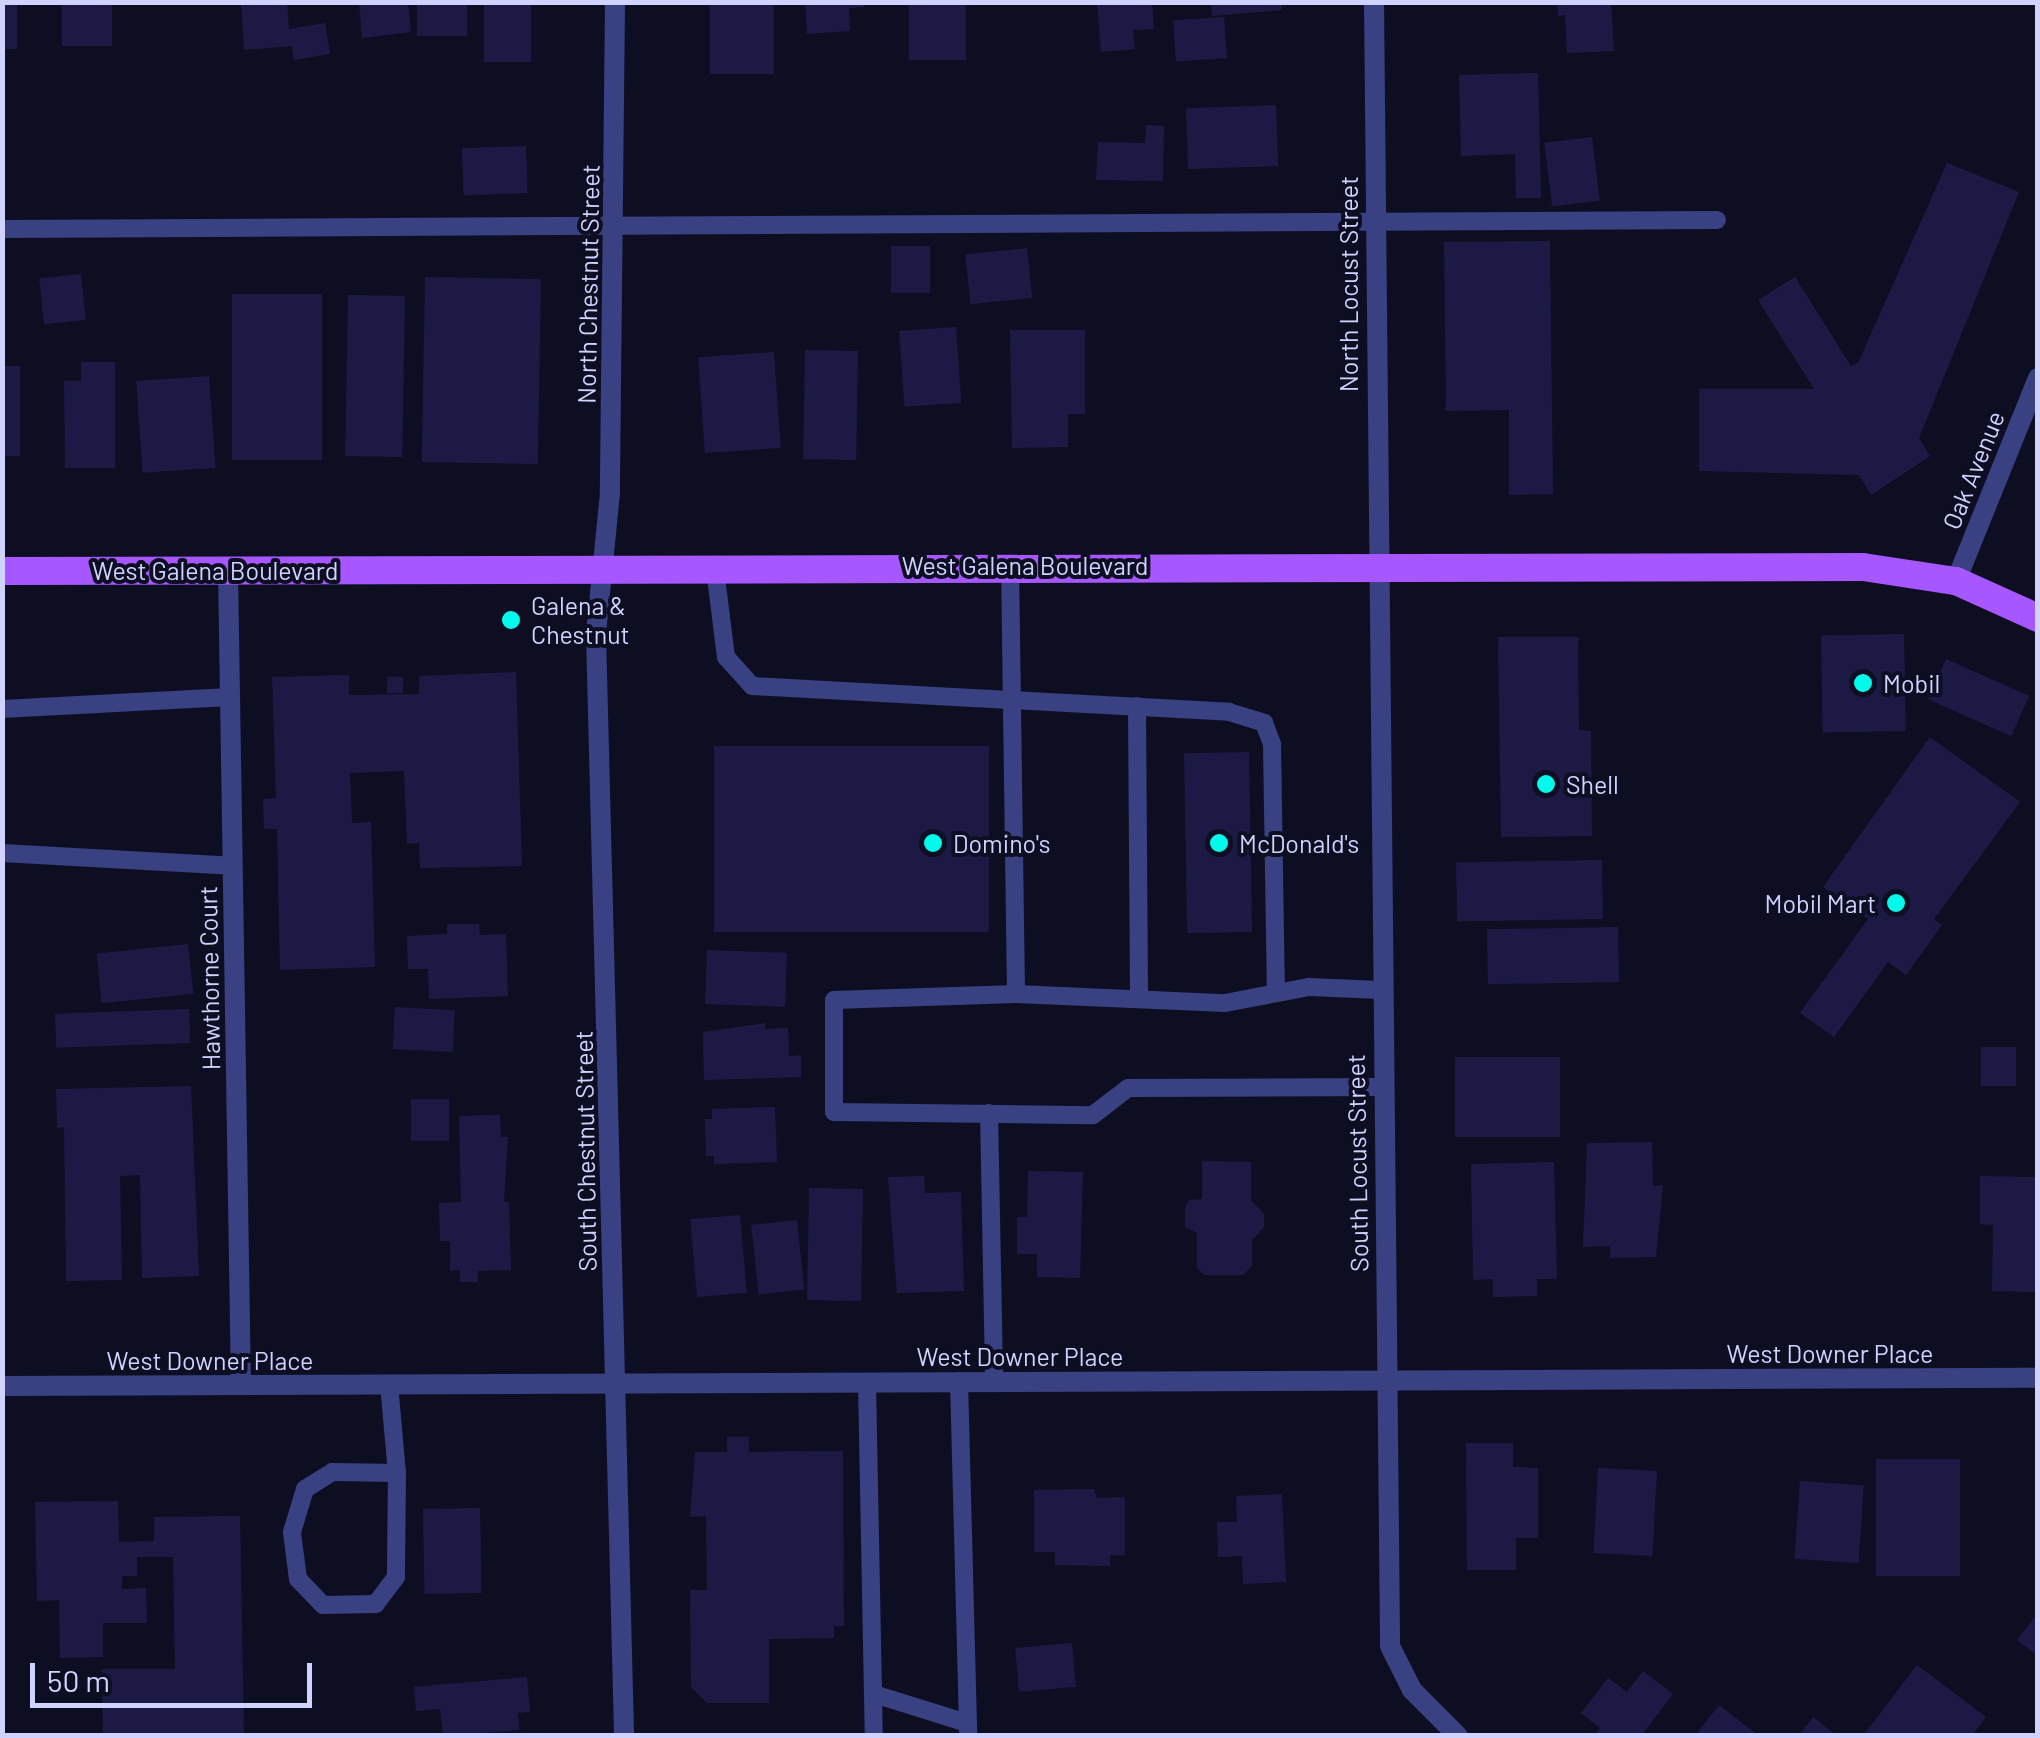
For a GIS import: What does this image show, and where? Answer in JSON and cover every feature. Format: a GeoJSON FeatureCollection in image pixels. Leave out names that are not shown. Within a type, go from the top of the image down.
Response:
{"type":"FeatureCollection","features":[{"type":"Feature","properties":{"kind":"main road","name":"West Galena Boulevard"},"geometry":{"type":"LineString","coordinates":[[2,571],[1010,564],[1863,567],[1956,581],[2038,618]]}},
{"type":"Feature","properties":{"kind":"street","name":"North Chestnut Street"},"geometry":{"type":"LineString","coordinates":[[607,567],[615,2]]}},
{"type":"Feature","properties":{"kind":"street","name":"North Locust Street"},"geometry":{"type":"LineString","coordinates":[[1374,2],[1375,565]]}},
{"type":"Feature","properties":{"kind":"street","name":"Oak Avenue"},"geometry":{"type":"LineString","coordinates":[[1956,581],[2038,378]]}},
{"type":"Feature","properties":{"kind":"street","name":"South Locust Street"},"geometry":{"type":"LineString","coordinates":[[1375,565],[1390,1646],[1412,1690],[1458,1736]]}},
{"type":"Feature","properties":{"kind":"street","name":"South Chestnut Street"},"geometry":{"type":"LineString","coordinates":[[607,567],[596,634],[624,1736]]}},
{"type":"Feature","properties":{"kind":"street","name":"Hawthorne Court"},"geometry":{"type":"LineString","coordinates":[[228,570],[241,1385]]}},
{"type":"Feature","properties":{"kind":"street","name":"West Downer Place"},"geometry":{"type":"LineString","coordinates":[[2,1386],[2038,1378]]}},
{"type":"Feature","properties":{"kind":"lane"},"geometry":{"type":"LineString","coordinates":[[2,229],[1716,220]]}},
{"type":"Feature","properties":{"kind":"lane"},"geometry":{"type":"LineString","coordinates":[[1010,564],[1016,994]]}},
{"type":"Feature","properties":{"kind":"lane"},"geometry":{"type":"LineString","coordinates":[[714,569],[726,658],[752,686],[1229,712],[1264,722],[1272,744],[1276,993]]}},
{"type":"Feature","properties":{"kind":"lane"},"geometry":{"type":"LineString","coordinates":[[2,709],[230,698]]}},
{"type":"Feature","properties":{"kind":"lane"},"geometry":{"type":"LineString","coordinates":[[1138,706],[1139,998]]}},
{"type":"Feature","properties":{"kind":"lane"},"geometry":{"type":"LineString","coordinates":[[2,853],[232,866]]}},
{"type":"Feature","properties":{"kind":"lane"},"geometry":{"type":"LineString","coordinates":[[1380,990],[1276,993],[1226,1002],[1016,994],[834,1000],[834,1112],[1092,1114],[1128,1088],[1380,1087]]}},
{"type":"Feature","properties":{"kind":"lane"},"geometry":{"type":"LineString","coordinates":[[990,1113],[994,1382]]}},
{"type":"Feature","properties":{"kind":"lane"},"geometry":{"type":"LineString","coordinates":[[867,1382],[874,1736]]}},
{"type":"Feature","properties":{"kind":"lane"},"geometry":{"type":"LineString","coordinates":[[874,1694],[968,1729],[959,1382]]}},
{"type":"Feature","properties":{"kind":"lane"},"geometry":{"type":"LineString","coordinates":[[389,1384],[396,1473],[396,1577],[376,1604],[322,1605],[298,1578],[292,1532],[306,1489],[332,1472],[396,1473]]}},
{"type":"Feature","properties":{"kind":"building"},"geometry":{"type":"Polygon","coordinates":[[[2,2],[17,2],[17,49],[2,49],[2,2]]]}},
{"type":"Feature","properties":{"kind":"building"},"geometry":{"type":"Polygon","coordinates":[[[62,2],[112,2],[112,46],[62,46],[62,2]]]}},
{"type":"Feature","properties":{"kind":"building"},"geometry":{"type":"Polygon","coordinates":[[[241,2],[287,2],[289,29],[325,23],[330,54],[294,60],[292,46],[244,50],[241,2]]]}},
{"type":"Feature","properties":{"kind":"building"},"geometry":{"type":"Polygon","coordinates":[[[359,2],[408,2],[411,32],[362,38],[359,2]]]}},
{"type":"Feature","properties":{"kind":"building"},"geometry":{"type":"Polygon","coordinates":[[[417,2],[467,2],[467,36],[417,36],[417,2]]]}},
{"type":"Feature","properties":{"kind":"building"},"geometry":{"type":"Polygon","coordinates":[[[484,2],[531,2],[531,62],[484,62],[484,2]]]}},
{"type":"Feature","properties":{"kind":"building"},"geometry":{"type":"Polygon","coordinates":[[[710,2],[774,2],[774,74],[710,74],[710,2]]]}},
{"type":"Feature","properties":{"kind":"building"},"geometry":{"type":"Polygon","coordinates":[[[805,2],[864,2],[864,7],[849,8],[850,31],[807,34],[805,2]]]}},
{"type":"Feature","properties":{"kind":"building"},"geometry":{"type":"Polygon","coordinates":[[[909,2],[966,2],[966,60],[909,60],[909,2]]]}},
{"type":"Feature","properties":{"kind":"building"},"geometry":{"type":"Polygon","coordinates":[[[1097,2],[1152,2],[1154,29],[1133,30],[1135,49],[1101,52],[1097,2]]]}},
{"type":"Feature","properties":{"kind":"building"},"geometry":{"type":"Polygon","coordinates":[[[1211,2],[1281,2],[1282,10],[1212,16],[1211,2]]]}},
{"type":"Feature","properties":{"kind":"building"},"geometry":{"type":"Polygon","coordinates":[[[1557,2],[1611,2],[1614,51],[1567,53],[1565,15],[1558,16],[1557,2]]]}},
{"type":"Feature","properties":{"kind":"building"},"geometry":{"type":"Polygon","coordinates":[[[1224,17],[1227,58],[1176,61],[1173,21],[1224,17]]]}},
{"type":"Feature","properties":{"kind":"building"},"geometry":{"type":"Polygon","coordinates":[[[1538,73],[1541,198],[1516,198],[1515,154],[1461,156],[1459,75],[1538,73]]]}},
{"type":"Feature","properties":{"kind":"building"},"geometry":{"type":"Polygon","coordinates":[[[1276,105],[1278,166],[1188,169],[1186,108],[1276,105]]]}},
{"type":"Feature","properties":{"kind":"building"},"geometry":{"type":"Polygon","coordinates":[[[1146,125],[1164,126],[1163,181],[1096,180],[1098,142],[1145,143],[1146,125]]]}},
{"type":"Feature","properties":{"kind":"building"},"geometry":{"type":"Polygon","coordinates":[[[1592,137],[1600,201],[1552,206],[1544,143],[1592,137]]]}},
{"type":"Feature","properties":{"kind":"building"},"geometry":{"type":"Polygon","coordinates":[[[526,146],[528,193],[464,195],[462,148],[526,146]]]}},
{"type":"Feature","properties":{"kind":"building"},"geometry":{"type":"Polygon","coordinates":[[[1947,163],[2019,192],[1919,438],[1930,456],[1871,495],[1859,475],[1699,471],[1699,389],[1814,389],[1758,300],[1795,277],[1851,366],[1858,363],[1947,163]]]}},
{"type":"Feature","properties":{"kind":"building"},"geometry":{"type":"Polygon","coordinates":[[[1550,241],[1553,494],[1509,495],[1509,410],[1446,411],[1444,242],[1550,241]]]}},
{"type":"Feature","properties":{"kind":"building"},"geometry":{"type":"Polygon","coordinates":[[[891,246],[930,246],[930,293],[891,293],[891,246]]]}},
{"type":"Feature","properties":{"kind":"building"},"geometry":{"type":"Polygon","coordinates":[[[1027,248],[1032,298],[971,304],[965,254],[1027,248]]]}},
{"type":"Feature","properties":{"kind":"building"},"geometry":{"type":"Polygon","coordinates":[[[81,274],[86,320],[44,324],[39,278],[81,274]]]}},
{"type":"Feature","properties":{"kind":"building"},"geometry":{"type":"Polygon","coordinates":[[[425,277],[541,279],[538,464],[422,462],[425,277]]]}},
{"type":"Feature","properties":{"kind":"building"},"geometry":{"type":"Polygon","coordinates":[[[232,294],[322,294],[322,460],[232,460],[232,294]]]}},
{"type":"Feature","properties":{"kind":"building"},"geometry":{"type":"Polygon","coordinates":[[[348,295],[405,296],[402,457],[345,456],[348,295]]]}},
{"type":"Feature","properties":{"kind":"building"},"geometry":{"type":"Polygon","coordinates":[[[956,327],[961,403],[904,407],[899,331],[956,327]]]}},
{"type":"Feature","properties":{"kind":"building"},"geometry":{"type":"Polygon","coordinates":[[[1010,330],[1085,330],[1085,414],[1068,414],[1068,447],[1012,448],[1010,330]]]}},
{"type":"Feature","properties":{"kind":"building"},"geometry":{"type":"Polygon","coordinates":[[[805,350],[858,351],[856,460],[803,459],[805,350]]]}},
{"type":"Feature","properties":{"kind":"building"},"geometry":{"type":"Polygon","coordinates":[[[774,352],[781,448],[705,453],[698,357],[774,352]]]}},
{"type":"Feature","properties":{"kind":"building"},"geometry":{"type":"Polygon","coordinates":[[[81,362],[115,362],[115,468],[65,468],[64,381],[81,381],[81,362]]]}},
{"type":"Feature","properties":{"kind":"building"},"geometry":{"type":"Polygon","coordinates":[[[2,366],[20,366],[20,456],[2,456],[2,366]]]}},
{"type":"Feature","properties":{"kind":"building"},"geometry":{"type":"Polygon","coordinates":[[[209,376],[215,468],[143,473],[136,381],[209,376]]]}},
{"type":"Feature","properties":{"kind":"building","name":"Mobil"},"geometry":{"type":"Polygon","coordinates":[[[1904,634],[1906,731],[1823,732],[1821,635],[1904,634]]]}},
{"type":"Feature","properties":{"kind":"building"},"geometry":{"type":"Polygon","coordinates":[[[1498,637],[1578,637],[1579,730],[1591,731],[1592,836],[1501,837],[1498,637]]]}},
{"type":"Feature","properties":{"kind":"building","name":"Mobil"},"geometry":{"type":"Polygon","coordinates":[[[1946,659],[2029,696],[2011,736],[1928,699],[1946,659]]]}},
{"type":"Feature","properties":{"kind":"building"},"geometry":{"type":"Polygon","coordinates":[[[516,672],[522,866],[420,868],[419,843],[407,844],[404,771],[350,773],[352,823],[371,822],[375,967],[280,970],[277,829],[264,829],[263,799],[276,798],[272,677],[349,675],[349,695],[419,694],[419,676],[516,672]]]}},
{"type":"Feature","properties":{"kind":"building"},"geometry":{"type":"Polygon","coordinates":[[[387,677],[403,677],[403,693],[387,693],[387,677]]]}},
{"type":"Feature","properties":{"kind":"building","name":"Mobil Mart"},"geometry":{"type":"Polygon","coordinates":[[[1930,737],[2020,802],[1934,919],[1942,925],[1906,975],[1888,962],[1834,1037],[1800,1013],[1868,919],[1823,887],[1930,737]]]}},
{"type":"Feature","properties":{"kind":"building"},"geometry":{"type":"Polygon","coordinates":[[[714,746],[989,746],[989,932],[714,932],[714,746]]]}},
{"type":"Feature","properties":{"kind":"building","name":"McDonald's"},"geometry":{"type":"Polygon","coordinates":[[[1249,752],[1252,932],[1187,933],[1184,753],[1249,752]]]}},
{"type":"Feature","properties":{"kind":"building"},"geometry":{"type":"Polygon","coordinates":[[[1602,860],[1603,919],[1457,922],[1456,863],[1602,860]]]}},
{"type":"Feature","properties":{"kind":"building"},"geometry":{"type":"Polygon","coordinates":[[[447,924],[479,924],[480,935],[506,934],[508,996],[429,999],[428,969],[408,969],[407,936],[447,934],[447,924]]]}},
{"type":"Feature","properties":{"kind":"building"},"geometry":{"type":"Polygon","coordinates":[[[1618,927],[1619,982],[1488,984],[1487,929],[1618,927]]]}},
{"type":"Feature","properties":{"kind":"building"},"geometry":{"type":"Polygon","coordinates":[[[188,944],[193,994],[102,1003],[97,954],[188,944]]]}},
{"type":"Feature","properties":{"kind":"building"},"geometry":{"type":"Polygon","coordinates":[[[707,950],[787,953],[785,1007],[705,1004],[707,950]]]}},
{"type":"Feature","properties":{"kind":"building"},"geometry":{"type":"Polygon","coordinates":[[[395,1007],[455,1010],[453,1052],[393,1049],[395,1007]]]}},
{"type":"Feature","properties":{"kind":"building"},"geometry":{"type":"Polygon","coordinates":[[[189,1009],[190,1043],[56,1048],[55,1014],[189,1009]]]}},
{"type":"Feature","properties":{"kind":"building"},"geometry":{"type":"Polygon","coordinates":[[[765,1023],[765,1029],[788,1028],[789,1056],[801,1055],[801,1077],[704,1080],[703,1032],[765,1023]]]}},
{"type":"Feature","properties":{"kind":"building"},"geometry":{"type":"Polygon","coordinates":[[[1981,1047],[2016,1047],[2016,1086],[1981,1086],[1981,1047]]]}},
{"type":"Feature","properties":{"kind":"building"},"geometry":{"type":"Polygon","coordinates":[[[1455,1057],[1560,1057],[1560,1137],[1455,1137],[1455,1057]]]}},
{"type":"Feature","properties":{"kind":"building"},"geometry":{"type":"Polygon","coordinates":[[[191,1086],[199,1276],[142,1278],[140,1175],[120,1176],[122,1280],[66,1281],[64,1127],[57,1128],[56,1089],[191,1086]]]}},
{"type":"Feature","properties":{"kind":"building"},"geometry":{"type":"Polygon","coordinates":[[[411,1099],[449,1099],[449,1141],[411,1141],[411,1099]]]}},
{"type":"Feature","properties":{"kind":"building"},"geometry":{"type":"Polygon","coordinates":[[[775,1107],[777,1162],[714,1164],[714,1156],[706,1156],[705,1119],[712,1119],[712,1109],[775,1107]]]}},
{"type":"Feature","properties":{"kind":"building"},"geometry":{"type":"Polygon","coordinates":[[[500,1115],[501,1137],[508,1137],[504,1201],[509,1203],[511,1270],[478,1271],[478,1282],[460,1282],[460,1270],[450,1271],[450,1241],[440,1241],[439,1203],[461,1202],[459,1116],[500,1115]]]}},
{"type":"Feature","properties":{"kind":"building"},"geometry":{"type":"Polygon","coordinates":[[[1652,1142],[1653,1186],[1663,1185],[1656,1257],[1610,1258],[1610,1246],[1583,1247],[1587,1143],[1652,1142]]]}},
{"type":"Feature","properties":{"kind":"building"},"geometry":{"type":"Polygon","coordinates":[[[1202,1161],[1251,1162],[1251,1200],[1264,1214],[1264,1227],[1252,1240],[1252,1266],[1243,1275],[1204,1275],[1197,1268],[1197,1233],[1185,1227],[1185,1208],[1189,1200],[1202,1199],[1202,1161]]]}},
{"type":"Feature","properties":{"kind":"building"},"geometry":{"type":"Polygon","coordinates":[[[1554,1162],[1557,1279],[1537,1279],[1537,1296],[1493,1297],[1493,1279],[1473,1280],[1471,1164],[1554,1162]]]}},
{"type":"Feature","properties":{"kind":"building"},"geometry":{"type":"Polygon","coordinates":[[[1028,1171],[1083,1172],[1080,1278],[1037,1277],[1037,1254],[1017,1254],[1017,1217],[1027,1217],[1028,1171]]]}},
{"type":"Feature","properties":{"kind":"building"},"geometry":{"type":"Polygon","coordinates":[[[924,1176],[925,1193],[961,1192],[964,1291],[897,1293],[888,1177],[924,1176]]]}},
{"type":"Feature","properties":{"kind":"building"},"geometry":{"type":"Polygon","coordinates":[[[1980,1176],[2038,1177],[2038,1292],[1992,1291],[1993,1225],[1980,1224],[1980,1176]]]}},
{"type":"Feature","properties":{"kind":"building"},"geometry":{"type":"Polygon","coordinates":[[[809,1188],[863,1189],[861,1301],[807,1300],[809,1188]]]}},
{"type":"Feature","properties":{"kind":"building"},"geometry":{"type":"Polygon","coordinates":[[[740,1215],[747,1293],[697,1297],[690,1219],[740,1215]]]}},
{"type":"Feature","properties":{"kind":"building"},"geometry":{"type":"Polygon","coordinates":[[[797,1220],[804,1290],[759,1294],[751,1225],[797,1220]]]}},
{"type":"Feature","properties":{"kind":"building"},"geometry":{"type":"Polygon","coordinates":[[[727,1437],[749,1437],[749,1452],[843,1451],[844,1626],[834,1626],[834,1638],[769,1639],[769,1703],[707,1703],[691,1687],[690,1590],[707,1590],[706,1516],[690,1517],[695,1452],[727,1452],[727,1437]]]}},
{"type":"Feature","properties":{"kind":"building"},"geometry":{"type":"Polygon","coordinates":[[[1466,1443],[1513,1443],[1513,1467],[1538,1468],[1538,1538],[1516,1538],[1516,1570],[1467,1570],[1466,1443]]]}},
{"type":"Feature","properties":{"kind":"building"},"geometry":{"type":"Polygon","coordinates":[[[1876,1459],[1960,1459],[1960,1576],[1876,1576],[1876,1459]]]}},
{"type":"Feature","properties":{"kind":"building"},"geometry":{"type":"Polygon","coordinates":[[[1598,1468],[1657,1471],[1652,1556],[1594,1553],[1598,1468]]]}},
{"type":"Feature","properties":{"kind":"building"},"geometry":{"type":"Polygon","coordinates":[[[1800,1481],[1864,1485],[1858,1563],[1795,1559],[1800,1481]]]}},
{"type":"Feature","properties":{"kind":"building"},"geometry":{"type":"Polygon","coordinates":[[[1094,1489],[1097,1498],[1125,1497],[1125,1555],[1110,1555],[1110,1566],[1055,1565],[1055,1552],[1034,1552],[1034,1490],[1094,1489]]]}},
{"type":"Feature","properties":{"kind":"building"},"geometry":{"type":"Polygon","coordinates":[[[1282,1494],[1286,1582],[1243,1584],[1242,1556],[1218,1557],[1217,1522],[1237,1522],[1236,1496],[1282,1494]]]}},
{"type":"Feature","properties":{"kind":"building"},"geometry":{"type":"Polygon","coordinates":[[[118,1501],[119,1542],[154,1541],[154,1517],[240,1516],[244,1736],[103,1736],[102,1669],[175,1669],[173,1557],[137,1557],[137,1576],[122,1576],[122,1589],[146,1588],[147,1623],[103,1623],[103,1657],[60,1658],[59,1600],[37,1601],[35,1502],[118,1501]]]}},
{"type":"Feature","properties":{"kind":"building"},"geometry":{"type":"Polygon","coordinates":[[[480,1508],[481,1593],[424,1594],[423,1509],[480,1508]]]}},
{"type":"Feature","properties":{"kind":"building"},"geometry":{"type":"Polygon","coordinates":[[[2038,1613],[2038,1656],[2017,1640],[2038,1613]]]}},
{"type":"Feature","properties":{"kind":"building"},"geometry":{"type":"Polygon","coordinates":[[[1072,1643],[1076,1687],[1019,1692],[1015,1648],[1072,1643]]]}},
{"type":"Feature","properties":{"kind":"building"},"geometry":{"type":"Polygon","coordinates":[[[1917,1665],[1986,1717],[1972,1736],[1863,1736],[1917,1665]]]}},
{"type":"Feature","properties":{"kind":"building"},"geometry":{"type":"Polygon","coordinates":[[[1643,1671],[1673,1694],[1641,1736],[1594,1736],[1600,1728],[1581,1713],[1608,1678],[1627,1692],[1643,1671]]]}},
{"type":"Feature","properties":{"kind":"building"},"geometry":{"type":"Polygon","coordinates":[[[527,1677],[530,1712],[518,1713],[519,1730],[443,1736],[440,1709],[416,1711],[414,1687],[527,1677]]]}},
{"type":"Feature","properties":{"kind":"building"},"geometry":{"type":"Polygon","coordinates":[[[1719,1705],[1759,1736],[1695,1736],[1719,1705]]]}},
{"type":"Feature","properties":{"kind":"building"},"geometry":{"type":"Polygon","coordinates":[[[1813,1717],[1837,1736],[1799,1736],[1813,1717]]]}},
{"type":"Feature","properties":{"kind":"place","name":"Galena & Chestnut"},"geometry":{"type":"Point","coordinates":[511,620]}},
{"type":"Feature","properties":{"kind":"place","name":"Mobil"},"geometry":{"type":"Point","coordinates":[1863,683]}},
{"type":"Feature","properties":{"kind":"place","name":"Shell"},"geometry":{"type":"Point","coordinates":[1546,784]}},
{"type":"Feature","properties":{"kind":"place","name":"Domino's"},"geometry":{"type":"Point","coordinates":[933,843]}},
{"type":"Feature","properties":{"kind":"place","name":"McDonald's"},"geometry":{"type":"Point","coordinates":[1219,843]}},
{"type":"Feature","properties":{"kind":"place","name":"Mobil Mart"},"geometry":{"type":"Point","coordinates":[1896,903]}}]}
